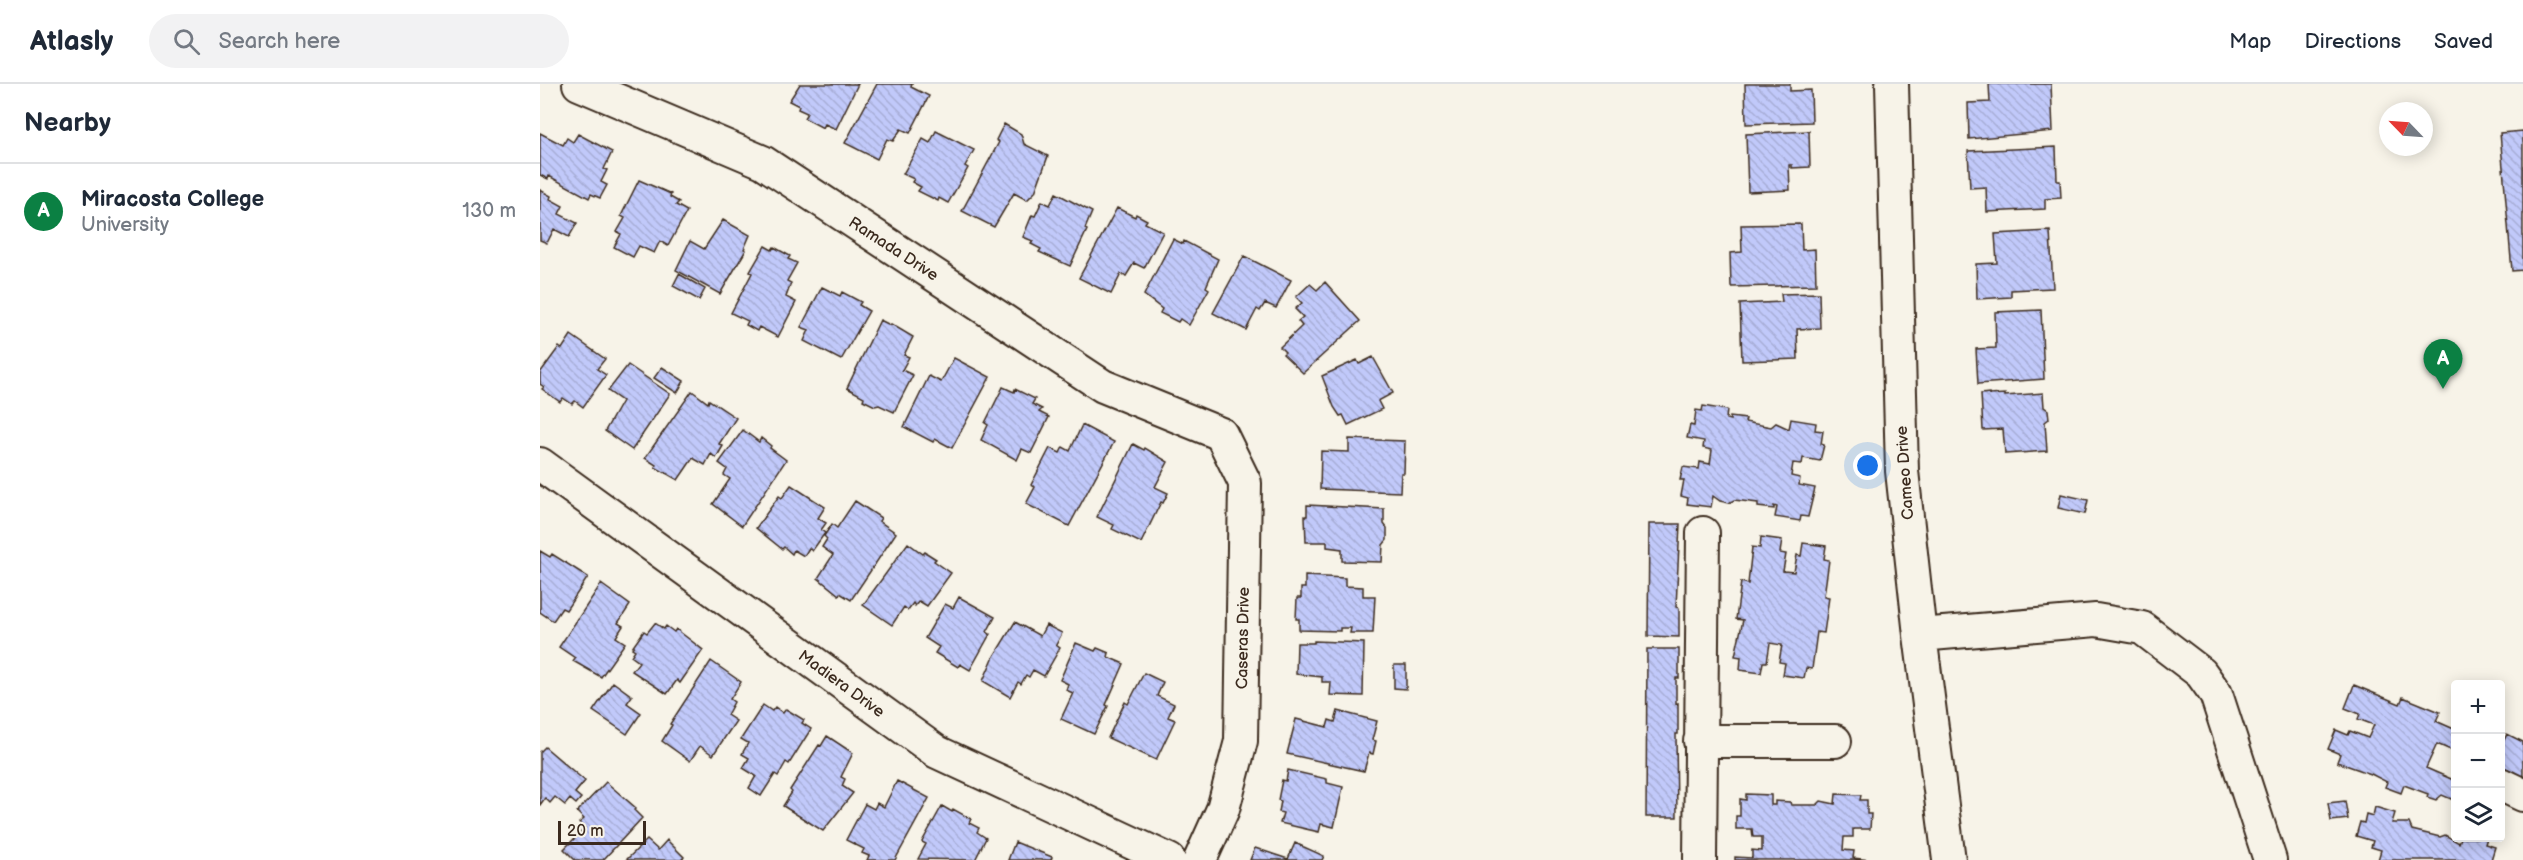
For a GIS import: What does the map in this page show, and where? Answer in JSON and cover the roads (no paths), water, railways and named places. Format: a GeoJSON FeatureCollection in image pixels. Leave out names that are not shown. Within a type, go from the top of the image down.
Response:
{"type":"FeatureCollection","features":[{"type":"Feature","properties":{"kind":"street","name":"Ramada Drive"},"geometry":{"type":"LineString","coordinates":[[579,84],[763,162],[1103,386],[1202,425]]}},
{"type":"Feature","properties":{"kind":"street","name":"Cameo Drive"},"geometry":{"type":"LineString","coordinates":[[1892,84],[1902,471],[1920,635],[1949,860]]}},
{"type":"Feature","properties":{"kind":"street","name":"Caseras Drive"},"geometry":{"type":"LineString","coordinates":[[1200,860],[1223,809],[1240,741],[1245,483],[1221,434],[1202,425]]}},
{"type":"Feature","properties":{"kind":"street","name":"Madiera Drive"},"geometry":{"type":"LineString","coordinates":[[540,464],[937,752],[1169,860]]}},
{"type":"Feature","properties":{"kind":"street"},"geometry":{"type":"LineString","coordinates":[[1700,860],[1703,533]]}},
{"type":"Feature","properties":{"kind":"street"},"geometry":{"type":"LineString","coordinates":[[1920,635],[2096,620],[2142,628],[2201,673],[2216,694],[2270,860]]}},
{"type":"Feature","properties":{"kind":"street"},"geometry":{"type":"LineString","coordinates":[[1701,741],[1835,741]]}},
{"type":"Feature","properties":{"kind":"street"},"geometry":{"type":"LineString","coordinates":[[2505,786],[2523,795]]}},
{"type":"Feature","properties":{"kind":"place","name":"Miracosta College"},"geometry":{"type":"Point","coordinates":[2443,389]}}]}
